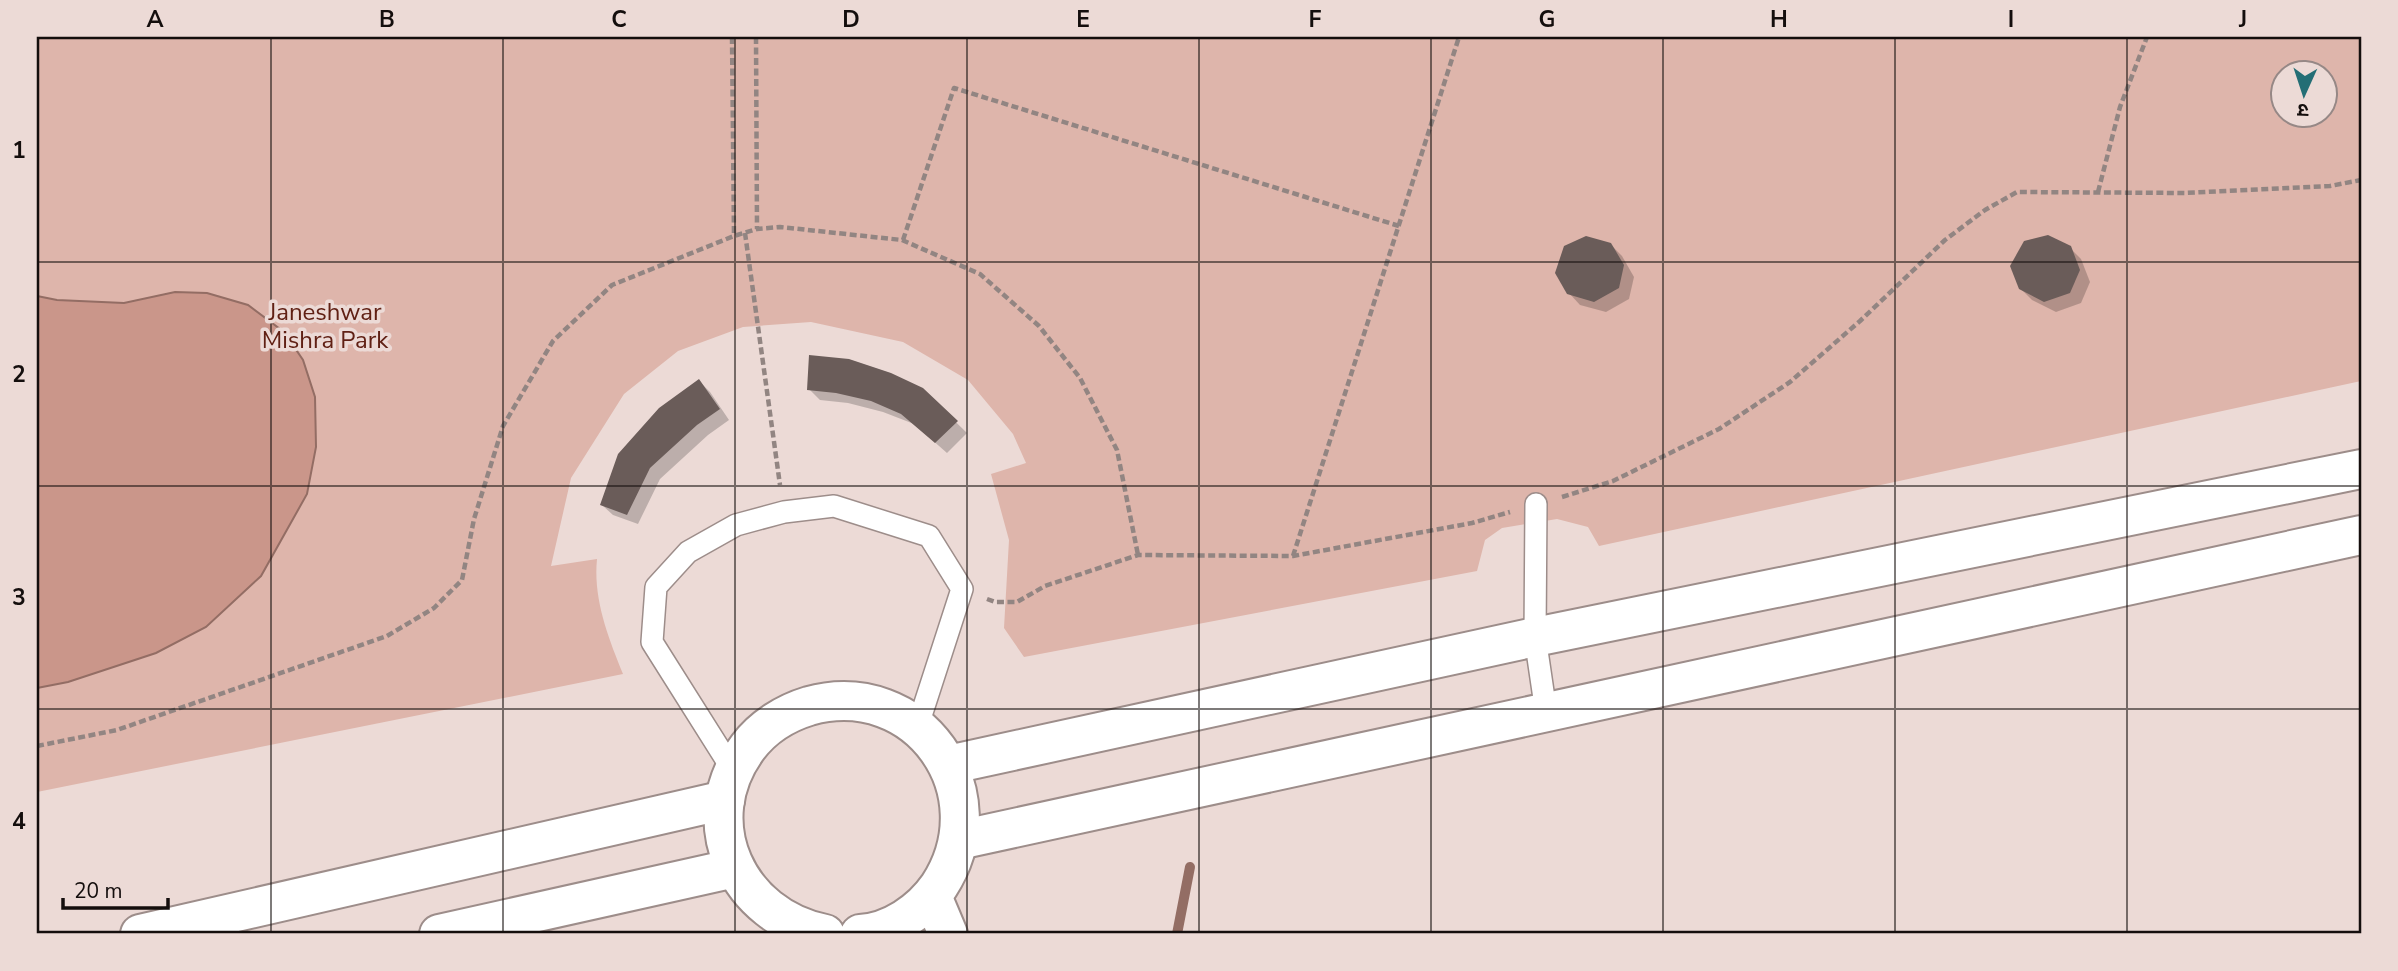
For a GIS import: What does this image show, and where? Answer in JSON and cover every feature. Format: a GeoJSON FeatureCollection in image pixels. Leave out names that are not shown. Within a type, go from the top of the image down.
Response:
{"type":"FeatureCollection","features":[{"type":"Feature","properties":{"kind":"street"},"geometry":{"type":"LineString","coordinates":[[948,765],[1535,637],[2361,469]]}},
{"type":"Feature","properties":{"kind":"street"},"geometry":{"type":"LineString","coordinates":[[959,840],[2361,535]]}},
{"type":"Feature","properties":{"kind":"street"},"geometry":{"type":"LineString","coordinates":[[825,934],[804,930],[776,915],[752,895],[736,868],[728,847],[724,824],[729,786],[749,747],[770,725],[795,710],[824,702],[853,701],[882,707],[909,720],[931,740],[948,765],[957,789],[961,814],[959,840],[949,870],[932,896],[913,913],[891,926],[860,934]]}},
{"type":"Feature","properties":{"kind":"street"},"geometry":{"type":"LineString","coordinates":[[141,934],[729,786]]}},
{"type":"Feature","properties":{"kind":"street"},"geometry":{"type":"LineString","coordinates":[[439,934],[736,868]]}},
{"type":"Feature","properties":{"kind":"street"},"geometry":{"type":"LineString","coordinates":[[932,896],[948,934]]}},
{"type":"Feature","properties":{"kind":"lane"},"geometry":{"type":"LineString","coordinates":[[1536,504],[1535,637],[1546,712]]}},
{"type":"Feature","properties":{"kind":"lane"},"geometry":{"type":"LineString","coordinates":[[729,786],[652,642],[656,587],[688,552],[736,525],[784,512],[834,506],[929,536],[962,589],[917,728]]}},
{"type":"Feature","properties":{"kind":"path"},"geometry":{"type":"LineString","coordinates":[[732,37],[734,236]]}},
{"type":"Feature","properties":{"kind":"path"},"geometry":{"type":"LineString","coordinates":[[756,37],[757,229]]}},
{"type":"Feature","properties":{"kind":"path"},"geometry":{"type":"LineString","coordinates":[[1293,556],[1459,37]]}},
{"type":"Feature","properties":{"kind":"path"},"geometry":{"type":"LineString","coordinates":[[2098,192],[2120,107],[2147,37]]}},
{"type":"Feature","properties":{"kind":"path"},"geometry":{"type":"LineString","coordinates":[[902,240],[954,88],[1399,226]]}},
{"type":"Feature","properties":{"kind":"path"},"geometry":{"type":"LineString","coordinates":[[962,589],[995,602],[1017,603],[1045,586],[1138,555],[1293,556],[1472,523],[1613,481],[1719,429],[1790,382],[1860,321],[1945,240],[1986,210],[2017,192],[2185,193],[2330,186],[2361,180]]}},
{"type":"Feature","properties":{"kind":"path"},"geometry":{"type":"LineString","coordinates":[[37,746],[117,730],[374,641],[434,608],[462,580],[474,520],[503,425],[553,341],[611,285],[757,229],[780,227],[902,240],[981,274],[1039,326],[1080,378],[1117,450],[1138,555]]}},
{"type":"Feature","properties":{"kind":"path"},"geometry":{"type":"LineString","coordinates":[[745,233],[784,512]]}},
{"type":"Feature","properties":{"kind":"green space","name":"Janeshwar Mishra Park"},"geometry":{"type":"Polygon","coordinates":[[[37,37],[2361,37],[2361,381],[1599,546],[1588,527],[1557,519],[1502,528],[1485,540],[1477,571],[1024,657],[1004,628],[1009,540],[991,474],[1026,463],[1013,434],[968,380],[903,342],[811,322],[743,327],[678,351],[624,394],[571,478],[551,566],[597,559],[600,603],[607,632],[623,674],[37,792],[37,37]]]}},
{"type":"Feature","properties":{"kind":"shaded area"},"geometry":{"type":"Polygon","coordinates":[[[175,292],[207,293],[248,305],[284,332],[303,360],[315,397],[316,447],[307,494],[261,576],[206,627],[156,653],[68,682],[37,688],[37,296],[57,300],[124,303],[175,292]]]}},
{"type":"Feature","properties":{"kind":"building"},"geometry":{"type":"Polygon","coordinates":[[[2048,235],[2071,246],[2080,270],[2070,293],[2044,302],[2019,289],[2010,266],[2024,241],[2048,235]]]}},
{"type":"Feature","properties":{"kind":"building"},"geometry":{"type":"Polygon","coordinates":[[[1586,236],[1611,243],[1624,265],[1619,288],[1594,302],[1567,294],[1555,273],[1564,246],[1586,236]]]}},
{"type":"Feature","properties":{"kind":"building"},"geometry":{"type":"Polygon","coordinates":[[[809,355],[849,359],[891,373],[923,388],[958,421],[935,443],[901,414],[871,401],[807,390],[809,355]]]}},
{"type":"Feature","properties":{"kind":"building"},"geometry":{"type":"Polygon","coordinates":[[[699,379],[720,409],[697,425],[650,468],[627,515],[600,505],[618,454],[659,408],[699,379]]]}},
{"type":"Feature","properties":{"kind":"waterway"},"geometry":{"type":"LineString","coordinates":[[1177,934],[1190,867]]}}]}
